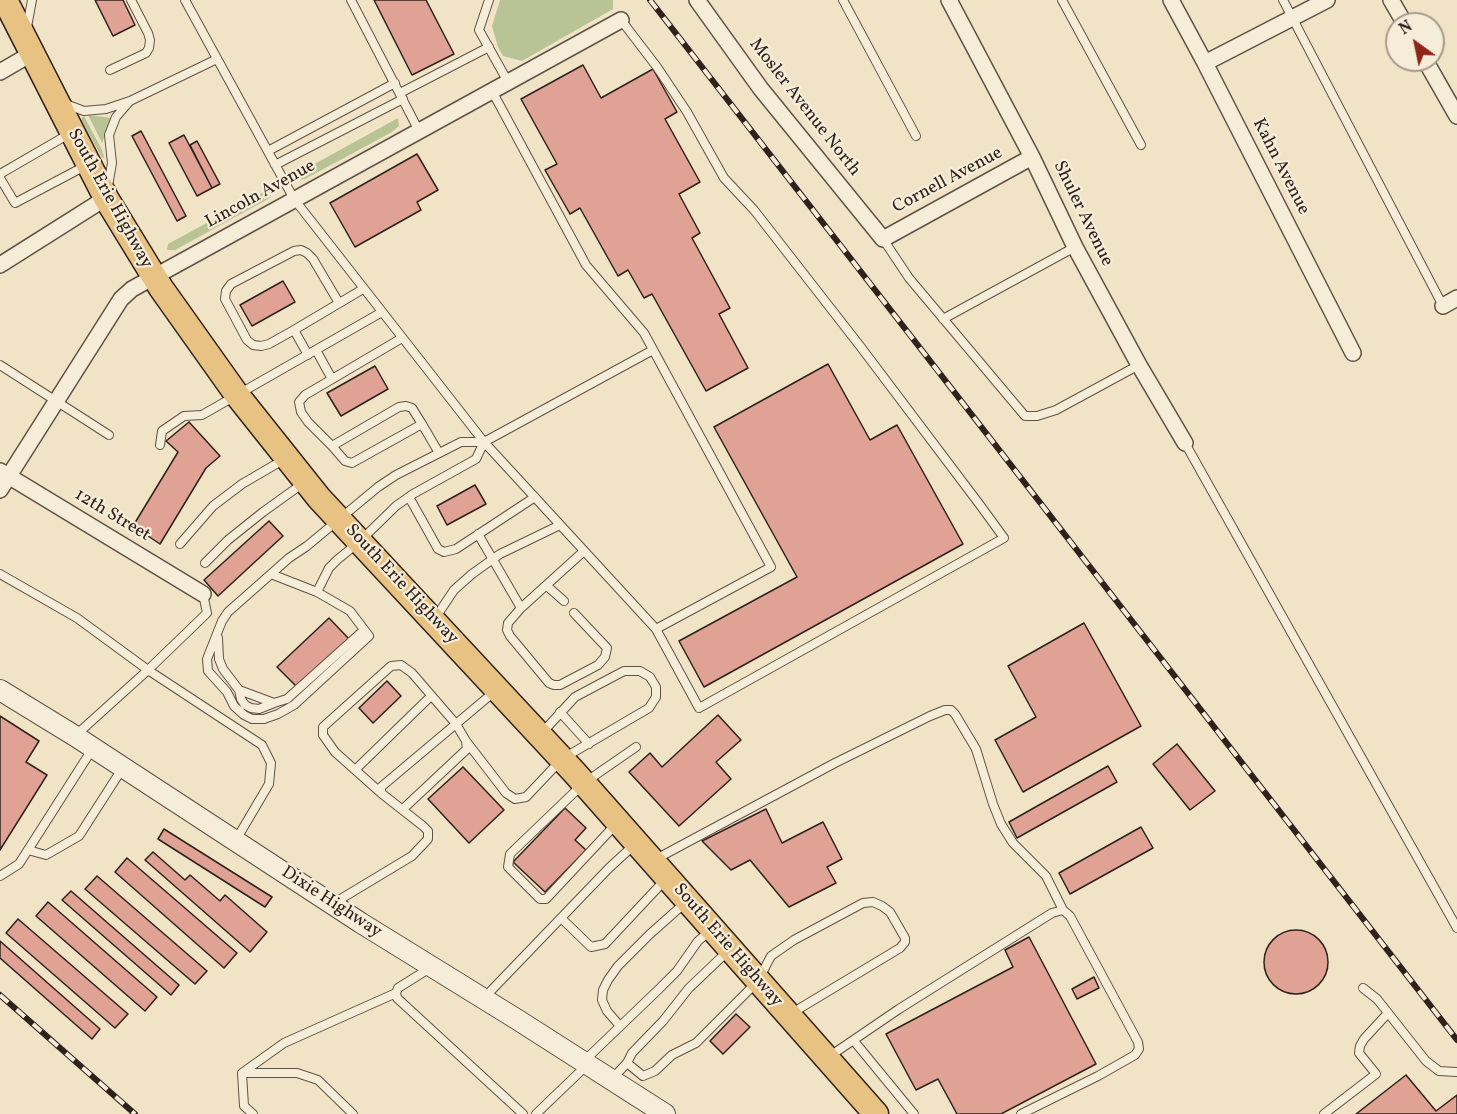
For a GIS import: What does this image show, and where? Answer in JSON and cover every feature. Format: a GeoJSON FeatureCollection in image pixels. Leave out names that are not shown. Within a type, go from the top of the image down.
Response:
{"type":"FeatureCollection","features":[{"type":"Feature","properties":{"kind":"main road","name":"South Erie Highway"},"geometry":{"type":"LineString","coordinates":[[4,0],[106,198],[153,277],[237,395],[306,481],[359,542],[584,783],[789,1015],[866,1108]]}},
{"type":"Feature","properties":{"kind":"street","name":"Mosler Avenue North"},"geometry":{"type":"LineString","coordinates":[[697,0],[761,90],[883,239]]}},
{"type":"Feature","properties":{"kind":"street","name":"Shuler Avenue"},"geometry":{"type":"LineString","coordinates":[[949,0],[1032,158],[1075,247],[1185,443]]}},
{"type":"Feature","properties":{"kind":"street","name":"Kahn Avenue"},"geometry":{"type":"LineString","coordinates":[[1171,0],[1353,353]]}},
{"type":"Feature","properties":{"kind":"street"},"geometry":{"type":"LineString","coordinates":[[1205,63],[1327,0]]}},
{"type":"Feature","properties":{"kind":"street","name":"Lincoln Avenue"},"geometry":{"type":"LineString","coordinates":[[0,490],[4,474],[56,402],[121,300],[132,289],[621,20]]}},
{"type":"Feature","properties":{"kind":"street"},"geometry":{"type":"LineString","coordinates":[[0,72],[28,47]]}},
{"type":"Feature","properties":{"kind":"street"},"geometry":{"type":"LineString","coordinates":[[1432,72],[1457,116]]}},
{"type":"Feature","properties":{"kind":"street","name":"Cornell Avenue"},"geometry":{"type":"LineString","coordinates":[[883,239],[1032,158]]}},
{"type":"Feature","properties":{"kind":"street"},"geometry":{"type":"LineString","coordinates":[[0,265],[106,198]]}},
{"type":"Feature","properties":{"kind":"street"},"geometry":{"type":"LineString","coordinates":[[1443,306],[1457,298]]}},
{"type":"Feature","properties":{"kind":"street","name":"12th Street"},"geometry":{"type":"LineString","coordinates":[[4,474],[203,594]]}},
{"type":"Feature","properties":{"kind":"street","name":"Dixie Highway"},"geometry":{"type":"LineString","coordinates":[[0,690],[664,1114]]}},
{"type":"Feature","properties":{"kind":"lane"},"geometry":{"type":"LineString","coordinates":[[28,47],[32,0]]}},
{"type":"Feature","properties":{"kind":"lane"},"geometry":{"type":"LineString","coordinates":[[110,70],[146,52],[149,48],[148,33],[131,0]]}},
{"type":"Feature","properties":{"kind":"lane"},"geometry":{"type":"LineString","coordinates":[[185,0],[294,199],[484,442],[656,630],[699,708],[1004,538],[860,346],[754,210],[724,178],[687,112],[657,67],[621,20]]}},
{"type":"Feature","properties":{"kind":"lane"},"geometry":{"type":"LineString","coordinates":[[351,0],[419,131]]}},
{"type":"Feature","properties":{"kind":"lane"},"geometry":{"type":"LineString","coordinates":[[489,0],[479,30],[508,82]]}},
{"type":"Feature","properties":{"kind":"lane"},"geometry":{"type":"LineString","coordinates":[[843,0],[916,136]]}},
{"type":"Feature","properties":{"kind":"lane"},"geometry":{"type":"LineString","coordinates":[[1062,0],[1141,145]]}},
{"type":"Feature","properties":{"kind":"lane"},"geometry":{"type":"LineString","coordinates":[[1283,0],[1443,306]]}},
{"type":"Feature","properties":{"kind":"lane"},"geometry":{"type":"LineString","coordinates":[[276,165],[489,47]]}},
{"type":"Feature","properties":{"kind":"lane"},"geometry":{"type":"LineString","coordinates":[[55,100],[84,111],[106,110],[130,101],[217,58]]}},
{"type":"Feature","properties":{"kind":"lane"},"geometry":{"type":"LineString","coordinates":[[268,151],[395,83]]}},
{"type":"Feature","properties":{"kind":"lane"},"geometry":{"type":"LineString","coordinates":[[492,91],[586,265],[644,333],[771,567],[656,630]]}},
{"type":"Feature","properties":{"kind":"lane"},"geometry":{"type":"LineString","coordinates":[[106,198],[112,163],[110,135],[116,117],[130,101]]}},
{"type":"Feature","properties":{"kind":"lane"},"geometry":{"type":"LineString","coordinates":[[72,132],[0,176],[15,203],[88,164]]}},
{"type":"Feature","properties":{"kind":"lane"},"geometry":{"type":"LineString","coordinates":[[883,239],[909,278],[1025,416],[1037,416],[1056,410],[1139,364]]}},
{"type":"Feature","properties":{"kind":"lane"},"geometry":{"type":"LineString","coordinates":[[943,318],[1075,247]]}},
{"type":"Feature","properties":{"kind":"lane"},"geometry":{"type":"LineString","coordinates":[[339,303],[313,259],[307,252],[301,250],[294,250],[231,284],[226,291],[225,299],[247,340],[253,345],[261,346],[269,344],[363,289]]}},
{"type":"Feature","properties":{"kind":"lane"},"geometry":{"type":"LineString","coordinates":[[160,445],[162,431],[184,416],[202,415],[382,312]]}},
{"type":"Feature","properties":{"kind":"lane"},"geometry":{"type":"LineString","coordinates":[[294,330],[333,379]]}},
{"type":"Feature","properties":{"kind":"lane"},"geometry":{"type":"LineString","coordinates":[[402,338],[305,394],[299,402],[301,412],[345,461],[352,463],[422,424]]}},
{"type":"Feature","properties":{"kind":"lane"},"geometry":{"type":"LineString","coordinates":[[271,574],[317,592],[350,611],[369,636],[294,705],[264,719],[252,719],[234,706],[227,692],[208,671],[207,659],[222,621],[228,612],[289,558],[396,475],[461,442],[484,442],[653,350]]}},
{"type":"Feature","properties":{"kind":"lane"},"geometry":{"type":"LineString","coordinates":[[0,365],[109,435]]}},
{"type":"Feature","properties":{"kind":"lane"},"geometry":{"type":"LineString","coordinates":[[333,446],[399,407],[406,406],[412,408],[439,453]]}},
{"type":"Feature","properties":{"kind":"lane"},"geometry":{"type":"LineString","coordinates":[[317,592],[337,560],[396,506],[409,496],[476,459],[484,442]]}},
{"type":"Feature","properties":{"kind":"lane"},"geometry":{"type":"LineString","coordinates":[[1185,443],[1457,928]]}},
{"type":"Feature","properties":{"kind":"lane"},"geometry":{"type":"LineString","coordinates":[[180,544],[213,506],[242,484],[287,458]]}},
{"type":"Feature","properties":{"kind":"lane"},"geometry":{"type":"LineString","coordinates":[[205,563],[237,533],[306,481]]}},
{"type":"Feature","properties":{"kind":"lane"},"geometry":{"type":"LineString","coordinates":[[409,496],[438,549],[444,552],[456,549],[535,497]]}},
{"type":"Feature","properties":{"kind":"lane"},"geometry":{"type":"LineString","coordinates":[[434,621],[454,590],[472,574],[493,559],[560,525]]}},
{"type":"Feature","properties":{"kind":"lane"},"geometry":{"type":"LineString","coordinates":[[478,534],[521,608]]}},
{"type":"Feature","properties":{"kind":"lane"},"geometry":{"type":"LineString","coordinates":[[574,613],[607,648],[605,657],[598,665],[560,685],[554,685],[549,683],[510,636],[507,630],[508,623],[521,608],[584,551]]}},
{"type":"Feature","properties":{"kind":"lane"},"geometry":{"type":"LineString","coordinates":[[0,574],[76,618],[148,670],[262,745],[271,763],[269,784],[235,841]]}},
{"type":"Feature","properties":{"kind":"lane"},"geometry":{"type":"LineString","coordinates":[[547,585],[564,602]]}},
{"type":"Feature","properties":{"kind":"lane"},"geometry":{"type":"LineString","coordinates":[[75,736],[207,613],[203,594]]}},
{"type":"Feature","properties":{"kind":"lane"},"geometry":{"type":"LineString","coordinates":[[218,634],[219,659],[223,669],[239,690],[245,705],[259,709],[287,699],[364,630]]}},
{"type":"Feature","properties":{"kind":"lane"},"geometry":{"type":"LineString","coordinates":[[332,904],[412,856],[428,839],[428,831],[335,752],[323,735],[323,727],[391,666],[401,665],[412,673],[456,724],[466,741],[507,793],[516,800],[525,797],[562,759],[649,708],[656,697],[656,687],[650,677],[640,670],[624,671],[574,697],[540,735]]}},
{"type":"Feature","properties":{"kind":"lane"},"geometry":{"type":"LineString","coordinates":[[239,690],[274,703]]}},
{"type":"Feature","properties":{"kind":"lane"},"geometry":{"type":"LineString","coordinates":[[381,793],[381,787],[497,690]]}},
{"type":"Feature","properties":{"kind":"lane"},"geometry":{"type":"LineString","coordinates":[[355,770],[431,696]]}},
{"type":"Feature","properties":{"kind":"lane"},"geometry":{"type":"LineString","coordinates":[[561,918],[591,947],[605,944],[660,869],[835,763],[930,716],[951,710],[976,749],[1001,824],[1013,843],[1046,876],[1138,1042],[1139,1049],[1135,1055],[1021,1114]]}},
{"type":"Feature","properties":{"kind":"lane"},"geometry":{"type":"LineString","coordinates":[[560,712],[589,744]]}},
{"type":"Feature","properties":{"kind":"lane"},"geometry":{"type":"LineString","coordinates":[[403,809],[467,749],[466,741]]}},
{"type":"Feature","properties":{"kind":"lane"},"geometry":{"type":"LineString","coordinates":[[618,822],[546,899],[540,899],[508,867],[510,854],[584,783],[636,747]]}},
{"type":"Feature","properties":{"kind":"lane"},"geometry":{"type":"LineString","coordinates":[[0,876],[19,864],[93,748]]}},
{"type":"Feature","properties":{"kind":"lane"},"geometry":{"type":"LineString","coordinates":[[28,850],[46,855],[79,836],[123,767]]}},
{"type":"Feature","properties":{"kind":"lane"},"geometry":{"type":"LineString","coordinates":[[483,999],[636,843]]}},
{"type":"Feature","properties":{"kind":"lane"},"geometry":{"type":"LineString","coordinates":[[620,1026],[607,1011],[602,1000],[603,990],[608,980],[618,966],[650,934],[688,901]]}},
{"type":"Feature","properties":{"kind":"lane"},"geometry":{"type":"LineString","coordinates":[[629,1091],[643,1076],[655,1071],[672,1055],[696,1043],[758,981],[771,956],[794,940],[863,903],[873,902],[890,912],[905,938],[900,948],[789,1015]]}},
{"type":"Feature","properties":{"kind":"lane"},"geometry":{"type":"LineString","coordinates":[[826,1058],[1052,912],[1063,910]]}},
{"type":"Feature","properties":{"kind":"lane"},"geometry":{"type":"LineString","coordinates":[[536,1114],[620,1026],[671,977],[698,941],[712,929]]}},
{"type":"Feature","properties":{"kind":"lane"},"geometry":{"type":"LineString","coordinates":[[611,1080],[689,988],[730,949]]}},
{"type":"Feature","properties":{"kind":"lane"},"geometry":{"type":"LineString","coordinates":[[242,1073],[284,1043],[396,993],[398,988],[431,967]]}},
{"type":"Feature","properties":{"kind":"lane"},"geometry":{"type":"LineString","coordinates":[[1363,988],[1377,999],[1426,1061],[1439,1071],[1457,1072]]}},
{"type":"Feature","properties":{"kind":"lane"},"geometry":{"type":"LineString","coordinates":[[396,993],[397,998],[523,1114]]}},
{"type":"Feature","properties":{"kind":"lane"},"geometry":{"type":"LineString","coordinates":[[1324,1114],[1376,1074],[1359,1053],[1360,1046],[1388,1013]]}},
{"type":"Feature","properties":{"kind":"lane"},"geometry":{"type":"LineString","coordinates":[[854,1041],[914,1114]]}},
{"type":"Feature","properties":{"kind":"lane"},"geometry":{"type":"LineString","coordinates":[[627,1063],[643,1076]]}},
{"type":"Feature","properties":{"kind":"lane"},"geometry":{"type":"LineString","coordinates":[[242,1073],[244,1106],[253,1114]]}},
{"type":"Feature","properties":{"kind":"lane"},"geometry":{"type":"LineString","coordinates":[[242,1073],[297,1073],[318,1080],[353,1114]]}},
{"type":"Feature","properties":{"kind":"green space"},"geometry":{"type":"Polygon","coordinates":[[[500,0],[613,0],[613,9],[522,61],[503,56],[498,47],[492,26],[500,0]]]}},
{"type":"Feature","properties":{"kind":"green space"},"geometry":{"type":"Polygon","coordinates":[[[88,115],[112,118],[102,143],[88,115]]]}},
{"type":"Feature","properties":{"kind":"green space"},"geometry":{"type":"Polygon","coordinates":[[[84,116],[102,150],[104,157],[102,158],[81,119],[84,116]]]}},
{"type":"Feature","properties":{"kind":"green space"},"geometry":{"type":"Polygon","coordinates":[[[398,118],[399,126],[392,132],[305,179],[297,180],[291,177],[398,118]]]}},
{"type":"Feature","properties":{"kind":"green space"},"geometry":{"type":"Polygon","coordinates":[[[271,188],[272,194],[268,199],[175,250],[167,250],[168,244],[271,188]]]}},
{"type":"Feature","properties":{"kind":"building"},"geometry":{"type":"Polygon","coordinates":[[[95,0],[123,0],[135,25],[113,36],[95,0]]]}},
{"type":"Feature","properties":{"kind":"building"},"geometry":{"type":"Polygon","coordinates":[[[374,0],[426,0],[454,54],[412,75],[374,0]]]}},
{"type":"Feature","properties":{"kind":"building"},"geometry":{"type":"Polygon","coordinates":[[[583,65],[601,98],[653,69],[677,112],[665,119],[700,182],[679,194],[700,233],[692,238],[730,308],[719,314],[748,368],[706,391],[652,294],[644,298],[628,270],[618,276],[580,208],[570,214],[545,170],[557,164],[521,99],[583,65]]]}},
{"type":"Feature","properties":{"kind":"building"},"geometry":{"type":"Polygon","coordinates":[[[141,131],[186,216],[177,221],[132,136],[141,131]]]}},
{"type":"Feature","properties":{"kind":"building"},"geometry":{"type":"Polygon","coordinates":[[[184,135],[212,188],[197,196],[169,143],[184,135]]]}},
{"type":"Feature","properties":{"kind":"building"},"geometry":{"type":"Polygon","coordinates":[[[197,141],[220,184],[212,188],[190,145],[197,141]]]}},
{"type":"Feature","properties":{"kind":"building"},"geometry":{"type":"Polygon","coordinates":[[[417,154],[438,190],[417,202],[421,210],[355,247],[330,203],[417,154]]]}},
{"type":"Feature","properties":{"kind":"building"},"geometry":{"type":"Polygon","coordinates":[[[283,281],[295,302],[252,326],[240,305],[283,281]]]}},
{"type":"Feature","properties":{"kind":"building"},"geometry":{"type":"Polygon","coordinates":[[[828,364],[870,440],[897,425],[963,544],[704,687],[679,641],[797,577],[714,427],[828,364]]]}},
{"type":"Feature","properties":{"kind":"building"},"geometry":{"type":"Polygon","coordinates":[[[375,366],[388,389],[341,416],[327,393],[375,366]]]}},
{"type":"Feature","properties":{"kind":"building"},"geometry":{"type":"Polygon","coordinates":[[[189,422],[220,456],[206,468],[160,544],[133,526],[178,452],[166,441],[189,422]]]}},
{"type":"Feature","properties":{"kind":"building"},"geometry":{"type":"Polygon","coordinates":[[[475,485],[486,504],[447,525],[437,506],[475,485]]]}},
{"type":"Feature","properties":{"kind":"building"},"geometry":{"type":"Polygon","coordinates":[[[269,521],[283,536],[218,596],[204,580],[269,521]]]}},
{"type":"Feature","properties":{"kind":"building"},"geometry":{"type":"Polygon","coordinates":[[[329,618],[349,639],[298,688],[277,667],[329,618]]]}},
{"type":"Feature","properties":{"kind":"building"},"geometry":{"type":"Polygon","coordinates":[[[1084,623],[1141,726],[1023,792],[995,740],[1036,717],[1008,666],[1084,623]]]}},
{"type":"Feature","properties":{"kind":"building"},"geometry":{"type":"Polygon","coordinates":[[[387,681],[401,696],[373,723],[359,708],[387,681]]]}},
{"type":"Feature","properties":{"kind":"building"},"geometry":{"type":"Polygon","coordinates":[[[718,715],[741,740],[716,762],[731,779],[679,826],[629,772],[650,753],[662,767],[718,715]]]}},
{"type":"Feature","properties":{"kind":"building"},"geometry":{"type":"Polygon","coordinates":[[[0,716],[39,741],[26,762],[47,775],[0,850],[0,716]]]}},
{"type":"Feature","properties":{"kind":"building"},"geometry":{"type":"Polygon","coordinates":[[[1177,744],[1215,791],[1190,810],[1153,764],[1177,744]]]}},
{"type":"Feature","properties":{"kind":"building"},"geometry":{"type":"Polygon","coordinates":[[[1108,766],[1117,782],[1017,838],[1009,822],[1108,766]]]}},
{"type":"Feature","properties":{"kind":"building"},"geometry":{"type":"Polygon","coordinates":[[[463,767],[504,810],[469,843],[428,799],[463,767]]]}},
{"type":"Feature","properties":{"kind":"building"},"geometry":{"type":"Polygon","coordinates":[[[565,808],[586,828],[575,840],[586,850],[545,892],[513,862],[565,808]]]}},
{"type":"Feature","properties":{"kind":"building"},"geometry":{"type":"Polygon","coordinates":[[[766,809],[782,843],[823,822],[842,859],[827,867],[836,883],[789,907],[750,860],[731,870],[702,841],[766,809]]]}},
{"type":"Feature","properties":{"kind":"building"},"geometry":{"type":"Polygon","coordinates":[[[1141,827],[1153,848],[1070,894],[1059,873],[1141,827]]]}},
{"type":"Feature","properties":{"kind":"building"},"geometry":{"type":"Polygon","coordinates":[[[164,829],[272,897],[265,907],[158,839],[164,829]]]}},
{"type":"Feature","properties":{"kind":"building"},"geometry":{"type":"Polygon","coordinates":[[[153,852],[185,880],[190,875],[220,901],[225,895],[267,932],[250,952],[145,860],[153,852]]]}},
{"type":"Feature","properties":{"kind":"building"},"geometry":{"type":"Polygon","coordinates":[[[127,858],[237,953],[224,968],[115,872],[127,858]]]}},
{"type":"Feature","properties":{"kind":"building"},"geometry":{"type":"Polygon","coordinates":[[[97,876],[207,971],[195,984],[85,889],[97,876]]]}},
{"type":"Feature","properties":{"kind":"building"},"geometry":{"type":"Polygon","coordinates":[[[71,891],[179,985],[171,995],[62,900],[71,891]]]}},
{"type":"Feature","properties":{"kind":"building"},"geometry":{"type":"Polygon","coordinates":[[[48,902],[157,997],[145,1011],[36,916],[48,902]]]}},
{"type":"Feature","properties":{"kind":"building"},"geometry":{"type":"Polygon","coordinates":[[[18,919],[128,1014],[115,1028],[6,933],[18,919]]]}},
{"type":"Feature","properties":{"kind":"building"},"geometry":{"type":"Polygon","coordinates":[[[1296,930],[1314,936],[1322,944],[1328,962],[1322,980],[1314,988],[1296,994],[1278,988],[1270,980],[1264,962],[1270,944],[1278,936],[1296,930]]]}},
{"type":"Feature","properties":{"kind":"building"},"geometry":{"type":"Polygon","coordinates":[[[1029,937],[1096,1064],[1001,1114],[957,1114],[938,1079],[916,1090],[886,1034],[1013,967],[1005,950],[1029,937]]]}},
{"type":"Feature","properties":{"kind":"building"},"geometry":{"type":"Polygon","coordinates":[[[0,941],[100,1029],[92,1039],[0,958],[0,941]]]}},
{"type":"Feature","properties":{"kind":"building"},"geometry":{"type":"Polygon","coordinates":[[[1094,977],[1099,988],[1077,999],[1072,989],[1094,977]]]}},
{"type":"Feature","properties":{"kind":"building"},"geometry":{"type":"Polygon","coordinates":[[[736,1014],[750,1027],[723,1054],[710,1041],[736,1014]]]}},
{"type":"Feature","properties":{"kind":"building"},"geometry":{"type":"Polygon","coordinates":[[[1406,1075],[1436,1111],[1457,1095],[1457,1114],[1356,1114],[1406,1075]]]}},
{"type":"Feature","properties":{"kind":"railway"},"geometry":{"type":"LineString","coordinates":[[650,0],[1457,1040]]}},
{"type":"Feature","properties":{"kind":"railway"},"geometry":{"type":"LineString","coordinates":[[0,995],[135,1114]]}}]}
